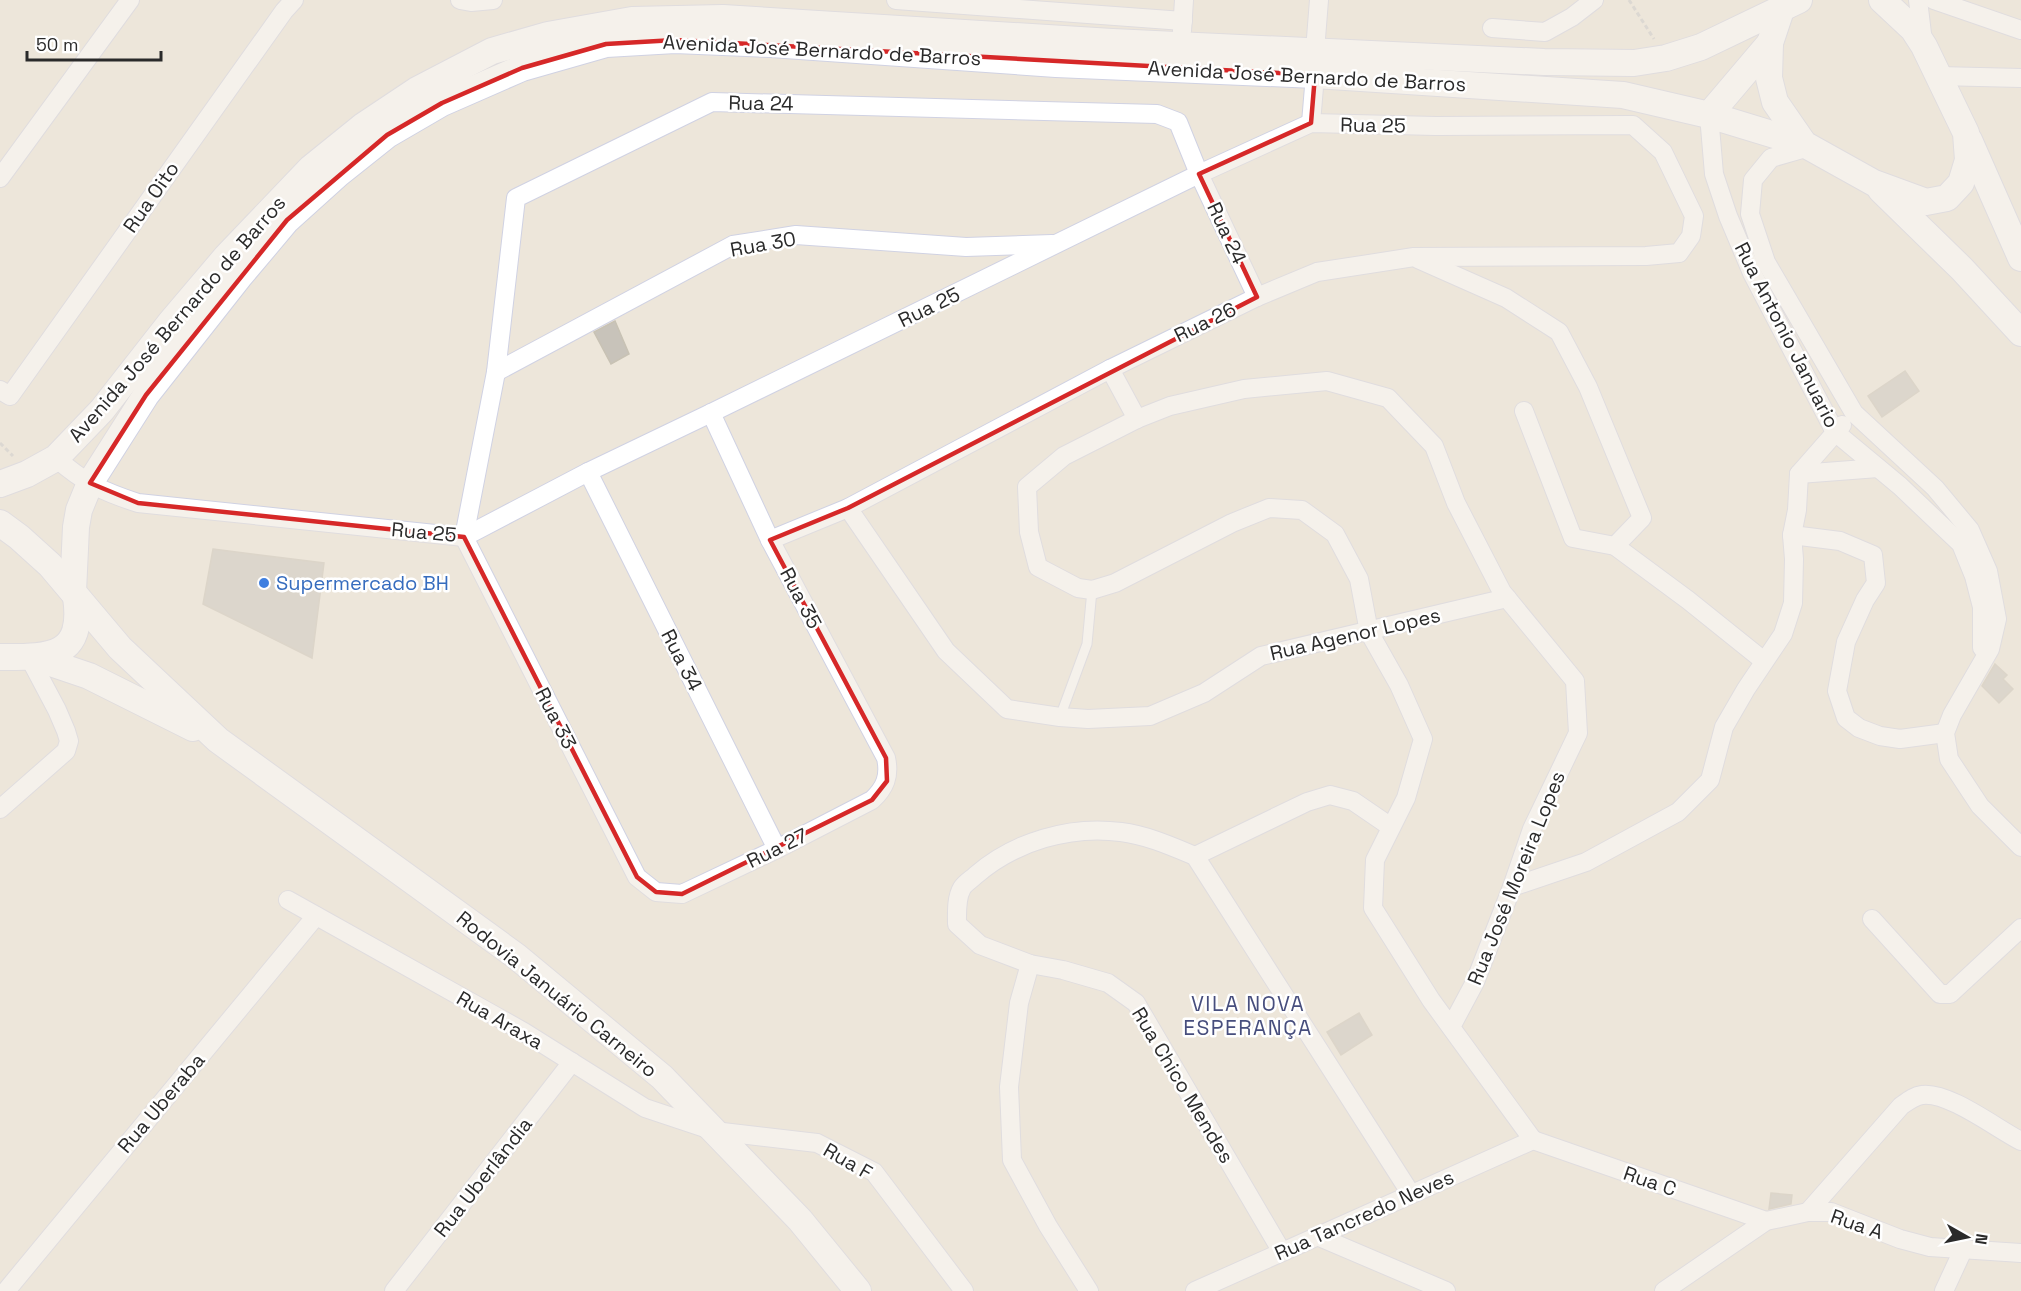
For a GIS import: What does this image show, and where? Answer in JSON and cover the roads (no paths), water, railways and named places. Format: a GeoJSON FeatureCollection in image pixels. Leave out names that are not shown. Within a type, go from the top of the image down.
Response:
{"type":"FeatureCollection","features":[{"type":"Feature","properties":{"kind":"main road"},"geometry":{"type":"LineString","coordinates":[[1882,0],[1913,29],[1924,46],[1966,133],[2021,258]]}},
{"type":"Feature","properties":{"kind":"main road","name":"Avenida José Bernardo de Barros"},"geometry":{"type":"LineString","coordinates":[[74,595],[76,527],[79,510],[90,483],[146,395],[287,220],[338,174],[387,135],[442,103],[522,68],[606,44],[675,40],[771,44],[1056,64],[1634,63],[1666,58],[1701,47],[1790,5]]}},
{"type":"Feature","properties":{"kind":"main road"},"geometry":{"type":"LineString","coordinates":[[1709,115],[1770,43],[1790,5]]}},
{"type":"Feature","properties":{"kind":"main road","name":"Avenida José Bernardo de Barros"},"geometry":{"type":"LineString","coordinates":[[0,484],[27,474],[56,458],[102,410],[170,323],[226,257],[311,168],[363,126],[417,90],[492,51],[548,35],[632,20],[723,18],[1182,33],[1315,63],[1623,95],[1709,115],[1806,145]]}},
{"type":"Feature","properties":{"kind":"main road"},"geometry":{"type":"LineString","coordinates":[[1770,43],[1769,78],[1775,102],[1806,145],[1874,183],[1926,201],[1947,198],[1961,183],[1968,160],[1966,133]]}},
{"type":"Feature","properties":{"kind":"main road"},"geometry":{"type":"LineString","coordinates":[[1874,183],[1962,269],[2021,333]]}},
{"type":"Feature","properties":{"kind":"main road","name":"Rodovia Januário Carneiro"},"geometry":{"type":"LineString","coordinates":[[0,523],[50,565],[120,648],[218,740],[516,956],[662,1077],[800,1220],[858,1291]]}},
{"type":"Feature","properties":{"kind":"main road"},"geometry":{"type":"LineString","coordinates":[[0,657],[47,655],[62,649],[75,634],[78,615],[74,595]]}},
{"type":"Feature","properties":{"kind":"main road","name":"Rodovia Januário Carneiro"},"geometry":{"type":"LineString","coordinates":[[0,645],[89,676],[218,740]]}},
{"type":"Feature","properties":{"kind":"street"},"geometry":{"type":"LineString","coordinates":[[0,178],[130,0]]}},
{"type":"Feature","properties":{"kind":"street","name":"Rua Oito"},"geometry":{"type":"LineString","coordinates":[[5,393],[294,0]]}},
{"type":"Feature","properties":{"kind":"street"},"geometry":{"type":"LineString","coordinates":[[460,0],[471,2],[494,0]]}},
{"type":"Feature","properties":{"kind":"street"},"geometry":{"type":"LineString","coordinates":[[896,0],[1182,33],[1184,0]]}},
{"type":"Feature","properties":{"kind":"street"},"geometry":{"type":"LineString","coordinates":[[1311,123],[1319,0]]}},
{"type":"Feature","properties":{"kind":"street"},"geometry":{"type":"LineString","coordinates":[[1492,28],[1545,32],[1572,17],[1594,0]]}},
{"type":"Feature","properties":{"kind":"street"},"geometry":{"type":"LineString","coordinates":[[1918,0],[1924,46]]}},
{"type":"Feature","properties":{"kind":"street"},"geometry":{"type":"LineString","coordinates":[[1934,0],[2021,30]]}},
{"type":"Feature","properties":{"kind":"street"},"geometry":{"type":"LineString","coordinates":[[1938,76],[2021,78]]}},
{"type":"Feature","properties":{"kind":"street","name":"Rua 24"},"geometry":{"type":"LineString","coordinates":[[464,537],[496,372],[516,198],[712,102],[1157,114],[1178,122],[1198,174],[1257,297]]}},
{"type":"Feature","properties":{"kind":"street","name":"Rua Antonio Januario"},"geometry":{"type":"LineString","coordinates":[[1709,115],[1714,174],[1728,216],[1752,273],[1835,432],[1961,544],[1974,576],[1982,607],[1984,644],[1972,679]]}},
{"type":"Feature","properties":{"kind":"street","name":"Rua 25"},"geometry":{"type":"LineString","coordinates":[[56,458],[72,473],[103,491],[138,503],[464,537],[588,472],[1198,174],[1311,123],[1436,126],[1633,125],[1664,152],[1694,216],[1691,236],[1679,253]]}},
{"type":"Feature","properties":{"kind":"street","name":"Rua Antonio Januario"},"geometry":{"type":"LineString","coordinates":[[1806,145],[1771,158],[1753,180],[1750,214],[1766,262],[1854,413],[1935,488],[1970,530],[1988,571],[1997,619],[1990,649],[1952,715],[1945,733]]}},
{"type":"Feature","properties":{"kind":"street","name":"Rua 30"},"geometry":{"type":"LineString","coordinates":[[496,372],[733,245],[796,235],[966,247],[1060,243]]}},
{"type":"Feature","properties":{"kind":"street","name":"Rua 26"},"geometry":{"type":"LineString","coordinates":[[770,540],[848,508],[1110,369],[1257,297],[1317,272],[1414,257],[1646,256],[1679,253]]}},
{"type":"Feature","properties":{"kind":"street"},"geometry":{"type":"LineString","coordinates":[[1414,257],[1506,298],[1559,332],[1588,387],[1642,518],[1615,546]]}},
{"type":"Feature","properties":{"kind":"street"},"geometry":{"type":"LineString","coordinates":[[1110,369],[1137,419]]}},
{"type":"Feature","properties":{"kind":"street","name":"Rua José Moreira Lopes"},"geometry":{"type":"LineString","coordinates":[[1092,590],[1078,588],[1038,567],[1029,532],[1028,487],[1064,456],[1137,419],[1170,406],[1244,389],[1327,381],[1388,398],[1434,446],[1456,503],[1480,552],[1507,598],[1575,681],[1578,733],[1532,829],[1475,982],[1451,1027]]}},
{"type":"Feature","properties":{"kind":"street"},"geometry":{"type":"LineString","coordinates":[[1524,411],[1573,538],[1615,546],[1689,600],[1764,661]]}},
{"type":"Feature","properties":{"kind":"street","name":"Rua 35"},"geometry":{"type":"LineString","coordinates":[[711,413],[770,540],[886,758],[887,781]]}},
{"type":"Feature","properties":{"kind":"street"},"geometry":{"type":"LineString","coordinates":[[1512,887],[1586,862],[1678,812],[1710,780],[1724,727],[1783,634],[1793,603],[1792,535],[1797,510],[1799,474],[1854,413]]}},
{"type":"Feature","properties":{"kind":"street"},"geometry":{"type":"LineString","coordinates":[[1799,474],[1878,468]]}},
{"type":"Feature","properties":{"kind":"street","name":"Rua 34"},"geometry":{"type":"LineString","coordinates":[[588,472],[777,849]]}},
{"type":"Feature","properties":{"kind":"street","name":"Rua Agenor Lopes"},"geometry":{"type":"LineString","coordinates":[[848,508],[946,651],[1007,709],[1060,717],[1088,719],[1150,716],[1204,693],[1261,656],[1507,598]]}},
{"type":"Feature","properties":{"kind":"street"},"geometry":{"type":"LineString","coordinates":[[1092,590],[1115,583],[1232,523],[1269,508],[1302,510],[1335,534],[1359,579],[1369,632],[1400,685],[1423,739],[1406,798],[1375,860],[1373,908],[1451,1027],[1533,1140]]}},
{"type":"Feature","properties":{"kind":"street"},"geometry":{"type":"LineString","coordinates":[[1792,535],[1840,541],[1873,555],[1876,583],[1865,600],[1846,642],[1837,691],[1846,718],[1859,729],[1900,740],[1945,733],[1950,759],[1980,806],[2021,847]]}},
{"type":"Feature","properties":{"kind":"street","name":"Rua 33"},"geometry":{"type":"LineString","coordinates":[[464,537],[637,878],[656,892]]}},
{"type":"Feature","properties":{"kind":"street"},"geometry":{"type":"LineString","coordinates":[[0,809],[66,751],[69,741],[57,710],[31,657]]}},
{"type":"Feature","properties":{"kind":"street","name":"Rua 27"},"geometry":{"type":"LineString","coordinates":[[656,892],[682,894],[777,849],[872,800],[882,791],[887,781]]}},
{"type":"Feature","properties":{"kind":"street"},"geometry":{"type":"LineString","coordinates":[[1391,827],[1353,801],[1330,795],[1307,802],[1195,856],[1411,1194]]}},
{"type":"Feature","properties":{"kind":"street","name":"Rua Chico Mendes"},"geometry":{"type":"LineString","coordinates":[[1195,856],[1167,844],[1122,832],[1080,830],[1026,844],[989,864],[962,887],[957,908],[957,924],[980,945],[1030,964],[1064,970],[1108,984],[1136,1003],[1282,1252]]}},
{"type":"Feature","properties":{"kind":"street","name":"Rua Araxa"},"geometry":{"type":"LineString","coordinates":[[288,900],[524,1032],[645,1108],[714,1131]]}},
{"type":"Feature","properties":{"kind":"street","name":"Rua Uberaba"},"geometry":{"type":"LineString","coordinates":[[6,1291],[316,916]]}},
{"type":"Feature","properties":{"kind":"street"},"geometry":{"type":"LineString","coordinates":[[1872,919],[1940,994],[1950,994],[2021,928]]}},
{"type":"Feature","properties":{"kind":"street"},"geometry":{"type":"LineString","coordinates":[[1030,964],[1019,1003],[1009,1087],[1012,1160],[1048,1226],[1089,1291]]}},
{"type":"Feature","properties":{"kind":"street","name":"Rua Uberlândia"},"geometry":{"type":"LineString","coordinates":[[394,1291],[572,1062]]}},
{"type":"Feature","properties":{"kind":"street"},"geometry":{"type":"LineString","coordinates":[[1808,1212],[1901,1106],[1912,1098],[1924,1094],[1953,1102],[2021,1141]]}},
{"type":"Feature","properties":{"kind":"street","name":"Rua F"},"geometry":{"type":"LineString","coordinates":[[714,1131],[817,1143],[874,1172],[964,1291]]}},
{"type":"Feature","properties":{"kind":"street","name":"Rua Tancredo Neves"},"geometry":{"type":"LineString","coordinates":[[1195,1291],[1533,1140]]}},
{"type":"Feature","properties":{"kind":"street","name":"Rua C"},"geometry":{"type":"LineString","coordinates":[[1533,1140],[1766,1221]]}},
{"type":"Feature","properties":{"kind":"street","name":"Rua A"},"geometry":{"type":"LineString","coordinates":[[1664,1291],[1766,1221],[1808,1212],[1832,1212],[1900,1239],[1930,1247],[2021,1253]]}},
{"type":"Feature","properties":{"kind":"street"},"geometry":{"type":"LineString","coordinates":[[1317,1236],[1446,1291]]}},
{"type":"Feature","properties":{"kind":"street"},"geometry":{"type":"LineString","coordinates":[[1944,1291],[1963,1250]]}},
{"type":"Feature","properties":{"kind":"lane"},"geometry":{"type":"LineString","coordinates":[[1060,717],[1087,644],[1092,590]]}},
{"type":"Feature","properties":{"kind":"place","name":"Supermercado BH"},"geometry":{"type":"Point","coordinates":[264,583]}},
{"type":"Feature","properties":{"kind":"district","name":"VILA NOVA ESPERANÇA"},"geometry":{"type":"Point","coordinates":[1248,1016]}}]}
